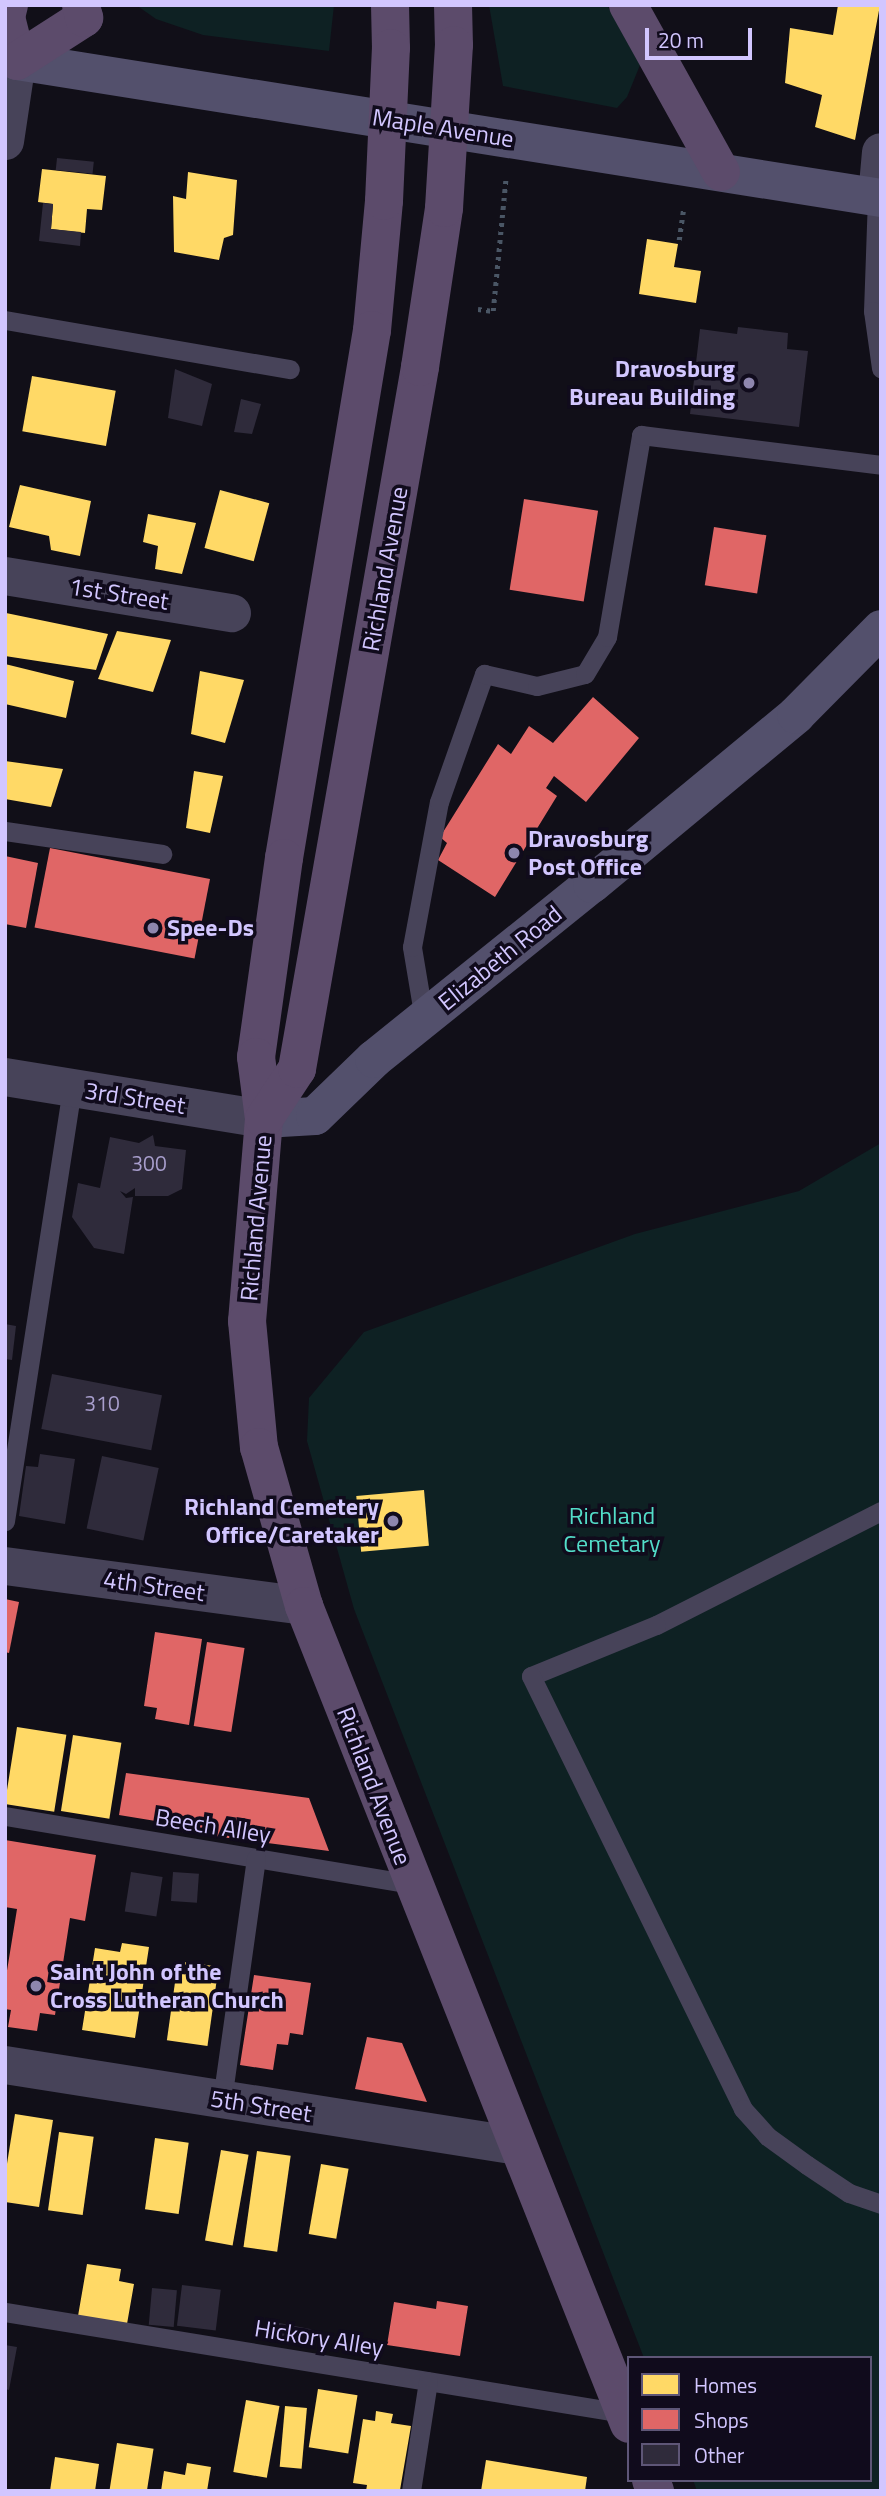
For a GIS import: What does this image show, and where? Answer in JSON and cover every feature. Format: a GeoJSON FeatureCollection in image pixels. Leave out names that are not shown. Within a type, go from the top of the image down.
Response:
{"type":"FeatureCollection","features":[{"type":"Feature","properties":{"kind":"main road"},"geometry":{"type":"LineString","coordinates":[[9,5],[6,17],[11,60],[84,18],[81,5]]}},
{"type":"Feature","properties":{"kind":"main road","name":"Richland Avenue"},"geometry":{"type":"LineString","coordinates":[[390,5],[391,48],[384,201],[372,330],[284,858],[256,1056],[264,1119],[247,1321],[258,1447],[304,1606],[412,1884],[627,2419]]}},
{"type":"Feature","properties":{"kind":"main road","name":"Richland Avenue"},"geometry":{"type":"LineString","coordinates":[[264,1119],[297,1069],[404,462],[444,208],[454,45],[453,5]]}},
{"type":"Feature","properties":{"kind":"main road"},"geometry":{"type":"LineString","coordinates":[[628,5],[721,172]]}},
{"type":"Feature","properties":{"kind":"main road","name":"Maple Avenue"},"geometry":{"type":"LineString","coordinates":[[11,60],[879,197]]}},
{"type":"Feature","properties":{"kind":"main road","name":"Elizabeth Road"},"geometry":{"type":"LineString","coordinates":[[264,1119],[315,1116],[374,1059],[796,715],[881,629]]}},
{"type":"Feature","properties":{"kind":"street"},"geometry":{"type":"LineString","coordinates":[[5,141],[11,60]]}},
{"type":"Feature","properties":{"kind":"street"},"geometry":{"type":"LineString","coordinates":[[879,197],[881,152]]}},
{"type":"Feature","properties":{"kind":"street","name":"1st Street"},"geometry":{"type":"LineString","coordinates":[[5,576],[232,613]]}},
{"type":"Feature","properties":{"kind":"street","name":"3rd Street"},"geometry":{"type":"LineString","coordinates":[[5,1077],[264,1119]]}},
{"type":"Feature","properties":{"kind":"street","name":"4th Street"},"geometry":{"type":"LineString","coordinates":[[5,1566],[304,1606]]}},
{"type":"Feature","properties":{"kind":"street","name":"5th Street"},"geometry":{"type":"LineString","coordinates":[[5,2065],[518,2146]]}},
{"type":"Feature","properties":{"kind":"lane"},"geometry":{"type":"LineString","coordinates":[[879,197],[873,311],[881,368]]}},
{"type":"Feature","properties":{"kind":"lane"},"geometry":{"type":"LineString","coordinates":[[5,320],[290,369]]}},
{"type":"Feature","properties":{"kind":"lane"},"geometry":{"type":"LineString","coordinates":[[424,1019],[412,947],[439,803],[484,674],[537,686],[585,674],[607,637],[641,435],[881,465]]}},
{"type":"Feature","properties":{"kind":"lane"},"geometry":{"type":"LineString","coordinates":[[5,831],[162,854]]}},
{"type":"Feature","properties":{"kind":"lane"},"geometry":{"type":"LineString","coordinates":[[5,1521],[72,1088]]}},
{"type":"Feature","properties":{"kind":"lane"},"geometry":{"type":"LineString","coordinates":[[881,1511],[656,1625],[531,1676],[743,2109],[767,2136],[807,2165],[849,2193],[881,2204]]}},
{"type":"Feature","properties":{"kind":"lane","name":"Beech Alley"},"geometry":{"type":"LineString","coordinates":[[5,1816],[412,1884]]}},
{"type":"Feature","properties":{"kind":"lane"},"geometry":{"type":"LineString","coordinates":[[222,2099],[256,1858]]}},
{"type":"Feature","properties":{"kind":"lane","name":"Hickory Alley"},"geometry":{"type":"LineString","coordinates":[[5,2312],[428,2381],[627,2419]]}},
{"type":"Feature","properties":{"kind":"lane"},"geometry":{"type":"LineString","coordinates":[[411,2491],[428,2381]]}},
{"type":"Feature","properties":{"kind":"path"},"geometry":{"type":"LineString","coordinates":[[478,309],[493,311],[504,188]]}},
{"type":"Feature","properties":{"kind":"path"},"geometry":{"type":"LineString","coordinates":[[679,240],[683,210]]}},
{"type":"Feature","properties":{"kind":"green space"},"geometry":{"type":"Polygon","coordinates":[[[136,5],[334,5],[329,51],[203,35],[156,19],[136,5]]]}},
{"type":"Feature","properties":{"kind":"green space"},"geometry":{"type":"Polygon","coordinates":[[[489,5],[607,5],[640,65],[627,97],[617,108],[503,86],[489,5]]]}},
{"type":"Feature","properties":{"kind":"green space","name":"Richland Cemetary"},"geometry":{"type":"Polygon","coordinates":[[[881,1143],[881,2491],[697,2491],[694,2482],[872,2482],[872,2356],[643,2356],[354,1609],[307,1441],[309,1398],[364,1332],[635,1234],[799,1191],[881,1143]]]}},
{"type":"Feature","properties":{"kind":"building: Homes"},"geometry":{"type":"Polygon","coordinates":[[[838,5],[880,5],[855,140],[815,127],[822,95],[785,83],[790,28],[833,35],[838,5]]]}},
{"type":"Feature","properties":{"kind":"building: Homes"},"geometry":{"type":"Polygon","coordinates":[[[42,169],[106,176],[102,210],[87,209],[85,233],[51,229],[53,204],[38,202],[42,169]]]}},
{"type":"Feature","properties":{"kind":"building: Homes"},"geometry":{"type":"Polygon","coordinates":[[[188,172],[237,180],[233,235],[224,238],[219,260],[174,252],[173,196],[186,199],[188,172]]]}},
{"type":"Feature","properties":{"kind":"building: Homes"},"geometry":{"type":"Polygon","coordinates":[[[647,239],[678,244],[674,267],[701,271],[696,303],[639,294],[647,239]]]}},
{"type":"Feature","properties":{"kind":"building: Homes"},"geometry":{"type":"Polygon","coordinates":[[[32,376],[116,391],[106,446],[22,431],[32,376]]]}},
{"type":"Feature","properties":{"kind":"building: Homes"},"geometry":{"type":"Polygon","coordinates":[[[20,485],[91,501],[80,556],[51,550],[49,536],[9,527],[20,485]]]}},
{"type":"Feature","properties":{"kind":"building: Homes"},"geometry":{"type":"Polygon","coordinates":[[[220,490],[269,503],[254,561],[204,548],[220,490]]]}},
{"type":"Feature","properties":{"kind":"building: Homes"},"geometry":{"type":"Polygon","coordinates":[[[148,514],[196,523],[182,574],[155,569],[158,546],[143,542],[148,514]]]}},
{"type":"Feature","properties":{"kind":"building: Homes"},"geometry":{"type":"Polygon","coordinates":[[[6,613],[108,634],[96,670],[5,656],[6,613]]]}},
{"type":"Feature","properties":{"kind":"building: Homes"},"geometry":{"type":"Polygon","coordinates":[[[117,631],[171,640],[153,692],[98,679],[117,631]]]}},
{"type":"Feature","properties":{"kind":"building: Homes"},"geometry":{"type":"Polygon","coordinates":[[[5,664],[74,681],[66,718],[5,704],[5,664]]]}},
{"type":"Feature","properties":{"kind":"building: Homes"},"geometry":{"type":"Polygon","coordinates":[[[200,671],[244,680],[225,743],[191,734],[200,671]]]}},
{"type":"Feature","properties":{"kind":"building: Homes"},"geometry":{"type":"Polygon","coordinates":[[[5,761],[63,769],[51,807],[5,799],[5,761]]]}},
{"type":"Feature","properties":{"kind":"building: Homes"},"geometry":{"type":"Polygon","coordinates":[[[194,771],[223,776],[210,833],[186,828],[194,771]]]}},
{"type":"Feature","properties":{"kind":"building: Homes","name":"Richland Cemetery Office/Caretaker"},"geometry":{"type":"Polygon","coordinates":[[[424,1490],[429,1546],[361,1552],[356,1496],[424,1490]]]}},
{"type":"Feature","properties":{"kind":"building: Homes"},"geometry":{"type":"Polygon","coordinates":[[[17,1727],[66,1735],[54,1812],[5,1804],[17,1727]]]}},
{"type":"Feature","properties":{"kind":"building: Homes"},"geometry":{"type":"Polygon","coordinates":[[[73,1735],[121,1743],[109,1819],[61,1811],[73,1735]]]}},
{"type":"Feature","properties":{"kind":"building: Homes"},"geometry":{"type":"Polygon","coordinates":[[[122,1943],[149,1947],[135,2038],[82,2030],[95,1948],[120,1952],[122,1943]]]}},
{"type":"Feature","properties":{"kind":"building: Homes"},"geometry":{"type":"Polygon","coordinates":[[[178,1961],[219,1967],[207,2046],[167,2040],[178,1961]]]}},
{"type":"Feature","properties":{"kind":"building: Homes"},"geometry":{"type":"Polygon","coordinates":[[[15,2114],[53,2120],[39,2207],[5,2202],[5,2176],[15,2114]]]}},
{"type":"Feature","properties":{"kind":"building: Homes"},"geometry":{"type":"Polygon","coordinates":[[[59,2132],[94,2137],[83,2215],[48,2210],[59,2132]]]}},
{"type":"Feature","properties":{"kind":"building: Homes"},"geometry":{"type":"Polygon","coordinates":[[[155,2138],[189,2143],[179,2214],[145,2209],[155,2138]]]}},
{"type":"Feature","properties":{"kind":"building: Homes"},"geometry":{"type":"Polygon","coordinates":[[[221,2150],[249,2155],[233,2245],[205,2241],[221,2150]]]}},
{"type":"Feature","properties":{"kind":"building: Homes"},"geometry":{"type":"Polygon","coordinates":[[[257,2151],[291,2156],[277,2252],[244,2247],[257,2151]]]}},
{"type":"Feature","properties":{"kind":"building: Homes"},"geometry":{"type":"Polygon","coordinates":[[[321,2164],[349,2169],[336,2239],[309,2234],[321,2164]]]}},
{"type":"Feature","properties":{"kind":"building: Homes"},"geometry":{"type":"Polygon","coordinates":[[[87,2264],[121,2269],[119,2281],[134,2284],[127,2324],[78,2316],[87,2264]]]}},
{"type":"Feature","properties":{"kind":"building: Homes"},"geometry":{"type":"Polygon","coordinates":[[[318,2389],[358,2395],[348,2454],[309,2447],[318,2389]]]}},
{"type":"Feature","properties":{"kind":"building: Homes"},"geometry":{"type":"Polygon","coordinates":[[[246,2400],[279,2406],[267,2478],[233,2472],[246,2400]]]}},
{"type":"Feature","properties":{"kind":"building: Homes"},"geometry":{"type":"Polygon","coordinates":[[[285,2406],[307,2408],[302,2469],[280,2467],[285,2406]]]}},
{"type":"Feature","properties":{"kind":"building: Homes"},"geometry":{"type":"Polygon","coordinates":[[[376,2411],[393,2414],[391,2423],[411,2426],[400,2490],[366,2491],[367,2485],[353,2483],[363,2419],[375,2421],[376,2411]]]}},
{"type":"Feature","properties":{"kind":"building: Homes"},"geometry":{"type":"Polygon","coordinates":[[[117,2443],[154,2449],[147,2491],[109,2491],[117,2443]]]}},
{"type":"Feature","properties":{"kind":"building: Homes"},"geometry":{"type":"Polygon","coordinates":[[[55,2457],[99,2464],[95,2491],[50,2491],[55,2457]]]}},
{"type":"Feature","properties":{"kind":"building: Homes"},"geometry":{"type":"Polygon","coordinates":[[[486,2460],[587,2477],[585,2491],[481,2491],[486,2460]]]}},
{"type":"Feature","properties":{"kind":"building: Homes"},"geometry":{"type":"Polygon","coordinates":[[[187,2463],[211,2467],[207,2491],[161,2491],[164,2471],[185,2475],[187,2463]]]}},
{"type":"Feature","properties":{"kind":"building: Shops"},"geometry":{"type":"Polygon","coordinates":[[[524,499],[598,511],[584,602],[510,590],[524,499]]]}},
{"type":"Feature","properties":{"kind":"building: Shops"},"geometry":{"type":"Polygon","coordinates":[[[714,527],[766,535],[757,594],[705,585],[714,527]]]}},
{"type":"Feature","properties":{"kind":"building: Shops"},"geometry":{"type":"Polygon","coordinates":[[[593,697],[639,738],[586,802],[554,776],[546,788],[557,796],[495,897],[438,860],[447,843],[440,837],[498,744],[511,754],[529,726],[553,743],[593,697]]]}},
{"type":"Feature","properties":{"kind":"building: Shops"},"geometry":{"type":"Polygon","coordinates":[[[50,848],[210,879],[195,959],[35,928],[50,848]]]}},
{"type":"Feature","properties":{"kind":"building: Shops"},"geometry":{"type":"Polygon","coordinates":[[[5,856],[38,863],[26,928],[5,924],[5,856]]]}},
{"type":"Feature","properties":{"kind":"building: Shops"},"geometry":{"type":"Polygon","coordinates":[[[5,1599],[19,1602],[9,1653],[5,1652],[5,1599]]]}},
{"type":"Feature","properties":{"kind":"building: Shops"},"geometry":{"type":"Polygon","coordinates":[[[155,1632],[202,1639],[189,1725],[155,1719],[157,1708],[144,1706],[155,1632]]]}},
{"type":"Feature","properties":{"kind":"building: Shops"},"geometry":{"type":"Polygon","coordinates":[[[207,1642],[245,1648],[231,1732],[194,1726],[207,1642]]]}},
{"type":"Feature","properties":{"kind":"building: Shops"},"geometry":{"type":"Polygon","coordinates":[[[126,1773],[309,1798],[329,1851],[174,1831],[174,1824],[119,1815],[126,1773]]]}},
{"type":"Feature","properties":{"kind":"building: Shops"},"geometry":{"type":"Polygon","coordinates":[[[5,1840],[96,1855],[85,1921],[70,1918],[55,2015],[40,2013],[37,2031],[8,2027],[11,2010],[5,2009],[5,1983],[17,1909],[5,1907],[5,1840]]]}},
{"type":"Feature","properties":{"kind":"building: Shops"},"geometry":{"type":"Polygon","coordinates":[[[254,1975],[311,1983],[303,2035],[290,2033],[288,2045],[277,2044],[273,2070],[240,2065],[254,1975]]]}},
{"type":"Feature","properties":{"kind":"building: Shops"},"geometry":{"type":"Polygon","coordinates":[[[367,2037],[402,2043],[427,2102],[355,2089],[367,2037]]]}},
{"type":"Feature","properties":{"kind":"building: Shops"},"geometry":{"type":"Polygon","coordinates":[[[437,2301],[468,2306],[460,2356],[387,2345],[394,2302],[436,2309],[437,2301]]]}},
{"type":"Feature","properties":{"kind":"building: Other"},"geometry":{"type":"Polygon","coordinates":[[[57,158],[94,162],[93,174],[56,170],[57,158]]]}},
{"type":"Feature","properties":{"kind":"building: Other"},"geometry":{"type":"Polygon","coordinates":[[[43,203],[53,204],[51,229],[81,232],[80,246],[39,241],[43,203]]]}},
{"type":"Feature","properties":{"kind":"building: Other","name":"Dravosburg Bureau Building"},"geometry":{"type":"Polygon","coordinates":[[[738,327],[788,333],[787,349],[808,351],[799,427],[690,414],[700,329],[737,334],[738,327]]]}},
{"type":"Feature","properties":{"kind":"building: Other"},"geometry":{"type":"Polygon","coordinates":[[[175,369],[212,384],[202,426],[168,418],[175,369]]]}},
{"type":"Feature","properties":{"kind":"building: Other"},"geometry":{"type":"Polygon","coordinates":[[[241,399],[261,404],[252,434],[234,432],[241,399]]]}},
{"type":"Feature","properties":{"kind":"building: Other"},"geometry":{"type":"Polygon","coordinates":[[[153,1135],[155,1146],[186,1150],[182,1189],[168,1196],[135,1196],[135,1188],[126,1194],[120,1191],[126,1198],[133,1197],[124,1254],[94,1248],[72,1217],[78,1183],[100,1188],[110,1137],[139,1143],[153,1135]]]}},
{"type":"Feature","properties":{"kind":"building: Other"},"geometry":{"type":"Polygon","coordinates":[[[5,1324],[16,1326],[12,1360],[5,1359],[5,1324]]]}},
{"type":"Feature","properties":{"kind":"building: Other"},"geometry":{"type":"Polygon","coordinates":[[[52,1374],[162,1395],[151,1450],[41,1429],[52,1374]]]}},
{"type":"Feature","properties":{"kind":"building: Other"},"geometry":{"type":"Polygon","coordinates":[[[40,1454],[75,1459],[65,1524],[19,1516],[26,1466],[38,1467],[40,1454]]]}},
{"type":"Feature","properties":{"kind":"building: Other"},"geometry":{"type":"Polygon","coordinates":[[[102,1456],[159,1468],[143,1540],[87,1528],[102,1456]]]}},
{"type":"Feature","properties":{"kind":"building: Other"},"geometry":{"type":"Polygon","coordinates":[[[131,1872],[163,1877],[156,1917],[125,1912],[131,1872]]]}},
{"type":"Feature","properties":{"kind":"building: Other"},"geometry":{"type":"Polygon","coordinates":[[[173,1872],[199,1874],[197,1903],[171,1901],[173,1872]]]}},
{"type":"Feature","properties":{"kind":"building: Other"},"geometry":{"type":"Polygon","coordinates":[[[182,2285],[221,2290],[216,2330],[177,2326],[182,2285]]]}},
{"type":"Feature","properties":{"kind":"building: Other"},"geometry":{"type":"Polygon","coordinates":[[[152,2288],[177,2290],[174,2327],[149,2325],[152,2288]]]}},
{"type":"Feature","properties":{"kind":"building: Other"},"geometry":{"type":"Polygon","coordinates":[[[279,2323],[311,2329],[309,2344],[276,2338],[279,2323]]]}},
{"type":"Feature","properties":{"kind":"building: Other"},"geometry":{"type":"Polygon","coordinates":[[[5,2345],[17,2347],[9,2390],[5,2389],[5,2345]]]}},
{"type":"Feature","properties":{"kind":"place","name":"Dravosburg Bureau Building"},"geometry":{"type":"Point","coordinates":[749,383]}},
{"type":"Feature","properties":{"kind":"place","name":"Dravosburg Post Office"},"geometry":{"type":"Point","coordinates":[514,853]}},
{"type":"Feature","properties":{"kind":"place","name":"Spee-Ds"},"geometry":{"type":"Point","coordinates":[153,928]}},
{"type":"Feature","properties":{"kind":"place","name":"Richland Cemetery Office/Caretaker"},"geometry":{"type":"Point","coordinates":[393,1521]}},
{"type":"Feature","properties":{"kind":"place","name":"Saint John of the Cross Lutheran Church"},"geometry":{"type":"Point","coordinates":[36,1986]}}]}
